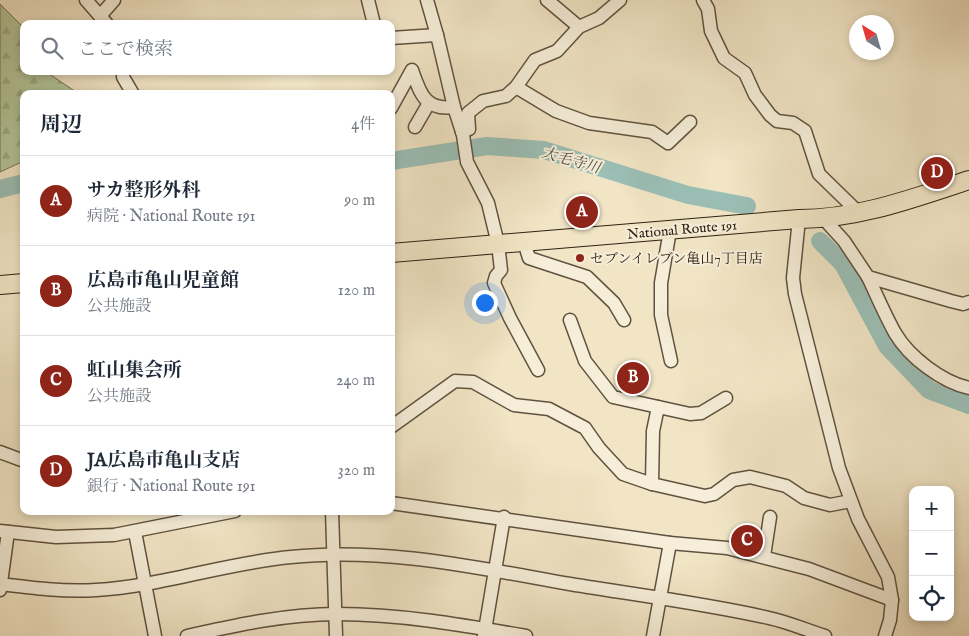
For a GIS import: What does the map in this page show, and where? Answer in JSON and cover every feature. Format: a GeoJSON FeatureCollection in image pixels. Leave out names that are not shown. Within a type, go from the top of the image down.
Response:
{"type":"FeatureCollection","features":[{"type":"Feature","properties":{"kind":"highway","name":"National Route 191"},"geometry":{"type":"LineString","coordinates":[[395,253],[799,219],[824,219],[859,213],[969,180]]}},
{"type":"Feature","properties":{"kind":"highway"},"geometry":{"type":"LineString","coordinates":[[0,285],[20,283]]}},
{"type":"Feature","properties":{"kind":"street"},"geometry":{"type":"LineString","coordinates":[[86,0],[104,20],[114,0]]}},
{"type":"Feature","properties":{"kind":"street"},"geometry":{"type":"LineString","coordinates":[[368,0],[373,20]]}},
{"type":"Feature","properties":{"kind":"street"},"geometry":{"type":"LineString","coordinates":[[427,0],[454,108],[463,133],[468,162],[488,203],[498,244],[501,270],[496,276],[494,283],[510,318],[538,370]]}},
{"type":"Feature","properties":{"kind":"street"},"geometry":{"type":"LineString","coordinates":[[547,0],[580,26]]}},
{"type":"Feature","properties":{"kind":"street"},"geometry":{"type":"LineString","coordinates":[[463,133],[469,129],[468,113],[471,109],[483,101],[506,96],[516,86],[530,64],[558,51],[580,26],[599,18],[620,0]]}},
{"type":"Feature","properties":{"kind":"street"},"geometry":{"type":"LineString","coordinates":[[703,0],[708,9],[711,31],[724,58],[745,73],[755,95],[770,115],[777,121],[793,123],[805,131],[811,155],[819,174],[859,213]]}},
{"type":"Feature","properties":{"kind":"street"},"geometry":{"type":"LineString","coordinates":[[395,38],[437,35]]}},
{"type":"Feature","properties":{"kind":"street"},"geometry":{"type":"LineString","coordinates":[[395,101],[412,70],[419,90],[429,103],[442,109],[454,108]]}},
{"type":"Feature","properties":{"kind":"street"},"geometry":{"type":"LineString","coordinates":[[123,75],[131,90]]}},
{"type":"Feature","properties":{"kind":"street"},"geometry":{"type":"LineString","coordinates":[[516,86],[556,111],[589,124],[652,132],[668,143],[690,122]]}},
{"type":"Feature","properties":{"kind":"street"},"geometry":{"type":"LineString","coordinates":[[415,127],[429,103]]}},
{"type":"Feature","properties":{"kind":"street"},"geometry":{"type":"LineString","coordinates":[[799,219],[793,278],[795,294],[839,468],[850,501],[881,559],[888,577],[892,600],[890,620],[885,636]]}},
{"type":"Feature","properties":{"kind":"street"},"geometry":{"type":"LineString","coordinates":[[824,219],[844,241],[868,277],[896,335],[912,354],[939,375],[969,388]]}},
{"type":"Feature","properties":{"kind":"street"},"geometry":{"type":"LineString","coordinates":[[670,230],[661,283],[661,315],[671,361]]}},
{"type":"Feature","properties":{"kind":"street"},"geometry":{"type":"LineString","coordinates":[[524,242],[529,258],[587,277],[614,303],[624,320]]}},
{"type":"Feature","properties":{"kind":"street"},"geometry":{"type":"LineString","coordinates":[[868,277],[951,301],[964,304],[969,302]]}},
{"type":"Feature","properties":{"kind":"street"},"geometry":{"type":"LineString","coordinates":[[570,320],[586,361],[613,397],[695,414],[726,398]]}},
{"type":"Feature","properties":{"kind":"street"},"geometry":{"type":"LineString","coordinates":[[395,424],[455,381],[473,382],[514,405],[549,409],[585,428],[599,448],[623,474],[652,484],[705,496],[714,494],[733,480],[750,477],[786,486],[804,498],[830,505],[850,501]]}},
{"type":"Feature","properties":{"kind":"street"},"geometry":{"type":"LineString","coordinates":[[652,484],[653,431],[658,407]]}},
{"type":"Feature","properties":{"kind":"street"},"geometry":{"type":"LineString","coordinates":[[0,452],[20,460]]}},
{"type":"Feature","properties":{"kind":"street"},"geometry":{"type":"LineString","coordinates":[[395,503],[504,517],[670,543],[727,548],[809,569],[892,600]]}},
{"type":"Feature","properties":{"kind":"street"},"geometry":{"type":"LineString","coordinates":[[216,515],[135,532],[82,538],[4,532],[0,586],[49,590],[96,590],[145,584],[234,565],[291,557],[334,555],[400,556],[660,598],[771,619],[825,636]]}},
{"type":"Feature","properties":{"kind":"street"},"geometry":{"type":"LineString","coordinates":[[332,515],[336,636]]}},
{"type":"Feature","properties":{"kind":"street"},"geometry":{"type":"LineString","coordinates":[[484,632],[504,517]]}},
{"type":"Feature","properties":{"kind":"street"},"geometry":{"type":"LineString","coordinates":[[764,556],[770,517]]}},
{"type":"Feature","properties":{"kind":"street"},"geometry":{"type":"LineString","coordinates":[[135,532],[155,636]]}},
{"type":"Feature","properties":{"kind":"street"},"geometry":{"type":"LineString","coordinates":[[654,636],[670,543]]}},
{"type":"Feature","properties":{"kind":"street"},"geometry":{"type":"LineString","coordinates":[[187,636],[234,625],[335,614],[420,619],[484,632],[526,636]]}},
{"type":"Feature","properties":{"kind":"green space"},"geometry":{"type":"Polygon","coordinates":[[[0,4],[20,24],[20,75],[51,75],[73,90],[20,90],[20,163],[0,172],[0,4]]]}},
{"type":"Feature","properties":{"kind":"waterway","name":"大毛寺川"},"geometry":{"type":"LineString","coordinates":[[395,160],[487,146],[544,150],[688,195],[747,206]]}},
{"type":"Feature","properties":{"kind":"waterway","name":"大毛寺川"},"geometry":{"type":"LineString","coordinates":[[0,189],[20,184]]}},
{"type":"Feature","properties":{"kind":"waterway","name":"大毛寺川"},"geometry":{"type":"LineString","coordinates":[[820,241],[843,264],[887,346],[929,390],[969,405]]}},
{"type":"Feature","properties":{"kind":"place","name":"JA広島市亀山支店"},"geometry":{"type":"Point","coordinates":[937,173]}},
{"type":"Feature","properties":{"kind":"place","name":"サカ整形外科"},"geometry":{"type":"Point","coordinates":[582,212]}},
{"type":"Feature","properties":{"kind":"place","name":"セブンイレブン亀山7丁目店"},"geometry":{"type":"Point","coordinates":[580,258]}},
{"type":"Feature","properties":{"kind":"place","name":"広島市亀山児童館"},"geometry":{"type":"Point","coordinates":[633,378]}},
{"type":"Feature","properties":{"kind":"place","name":"虹山集会所"},"geometry":{"type":"Point","coordinates":[747,541]}}]}
